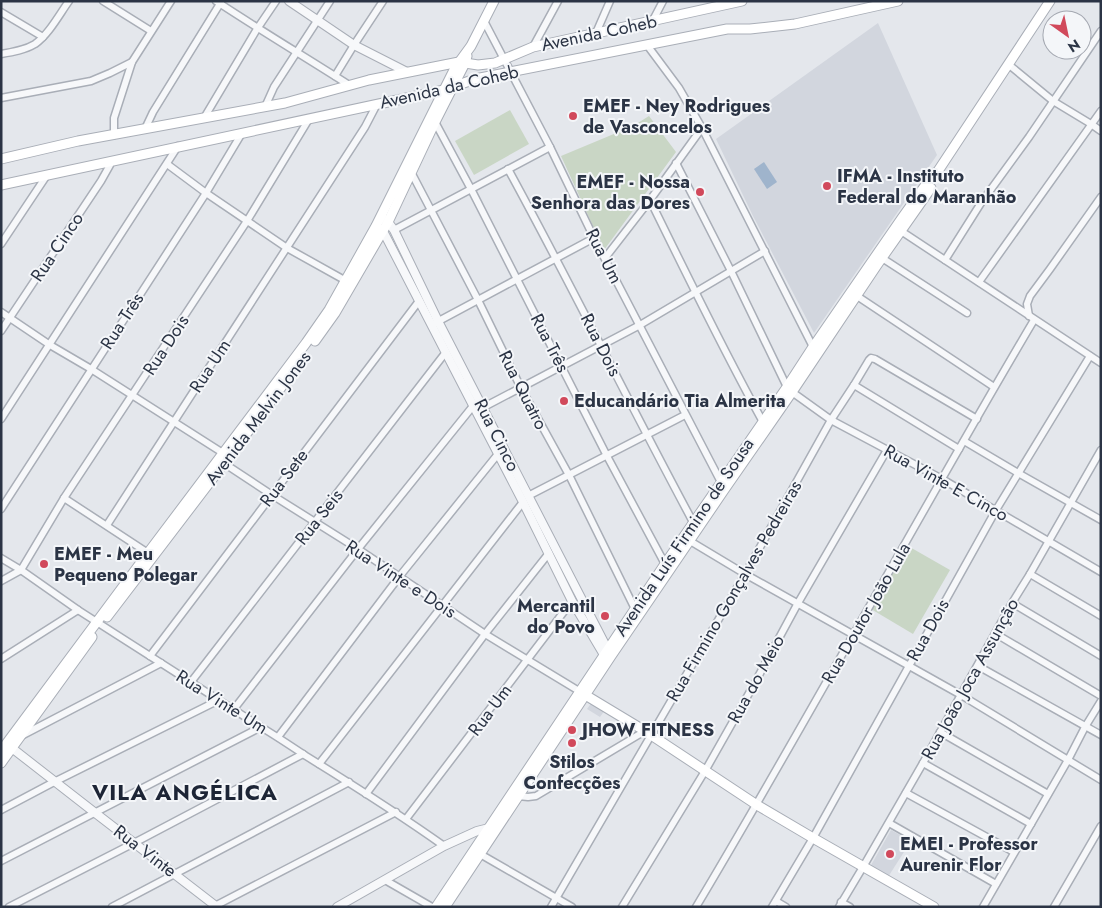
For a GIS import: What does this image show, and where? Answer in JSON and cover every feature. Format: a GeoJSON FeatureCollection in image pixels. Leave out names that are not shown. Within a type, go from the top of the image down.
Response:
{"type":"FeatureCollection","features":[{"type":"Feature","properties":{"kind":"main road","name":"Avenida Melvin Jones"},"geometry":{"type":"LineString","coordinates":[[384,219],[494,1]]}},
{"type":"Feature","properties":{"kind":"main road","name":"Avenida Coheb"},"geometry":{"type":"LineString","coordinates":[[369,80],[462,62],[487,65],[504,60],[533,47],[742,1]]}},
{"type":"Feature","properties":{"kind":"main road","name":"Avenida da Coheb"},"geometry":{"type":"LineString","coordinates":[[1,185],[448,89],[475,79],[727,29],[750,29],[795,24],[898,1]]}},
{"type":"Feature","properties":{"kind":"main road","name":"Avenida Luís Firmino de Sousa"},"geometry":{"type":"LineString","coordinates":[[607,656],[635,609],[644,602],[664,564],[790,390],[902,218],[932,176],[938,172],[1050,1]]}},
{"type":"Feature","properties":{"kind":"main road","name":"Avenida da Coheb"},"geometry":{"type":"LineString","coordinates":[[1,158],[285,103],[369,80]]}},
{"type":"Feature","properties":{"kind":"main road","name":"Avenida Melvin Jones"},"geometry":{"type":"LineString","coordinates":[[1,764],[5,745],[224,458],[349,283],[411,172],[448,89]]}},
{"type":"Feature","properties":{"kind":"main road","name":"Avenida Luís Firmino de Sousa"},"geometry":{"type":"LineString","coordinates":[[815,351],[858,296],[860,285],[882,258],[937,180],[938,172]]}},
{"type":"Feature","properties":{"kind":"main road","name":"Avenida Luís Firmino de Sousa"},"geometry":{"type":"LineString","coordinates":[[445,907],[480,854],[492,830],[582,693],[644,602],[690,541],[763,422],[790,390]]}},
{"type":"Feature","properties":{"kind":"main road","name":"Avenida Melvin Jones"},"geometry":{"type":"LineString","coordinates":[[5,745],[20,736],[148,553],[224,458]]}},
{"type":"Feature","properties":{"kind":"main road","name":"Avenida Luís Firmino de Sousa"},"geometry":{"type":"LineString","coordinates":[[436,907],[518,796],[582,693]]}},
{"type":"Feature","properties":{"kind":"main road"},"geometry":{"type":"LineString","coordinates":[[582,693],[648,733],[758,805],[934,907]]}},
{"type":"Feature","properties":{"kind":"street"},"geometry":{"type":"LineString","coordinates":[[1,54],[25,48],[43,37],[69,1]]}},
{"type":"Feature","properties":{"kind":"street"},"geometry":{"type":"LineString","coordinates":[[103,1],[151,31]]}},
{"type":"Feature","properties":{"kind":"street"},"geometry":{"type":"LineString","coordinates":[[114,135],[114,118],[132,62],[171,1]]}},
{"type":"Feature","properties":{"kind":"street"},"geometry":{"type":"LineString","coordinates":[[204,118],[257,29],[276,1]]}},
{"type":"Feature","properties":{"kind":"street"},"geometry":{"type":"LineString","coordinates":[[289,1],[354,45],[408,72]]}},
{"type":"Feature","properties":{"kind":"street"},"geometry":{"type":"LineString","coordinates":[[265,107],[274,87],[296,51],[330,1]]}},
{"type":"Feature","properties":{"kind":"street"},"geometry":{"type":"LineString","coordinates":[[335,76],[383,1]]}},
{"type":"Feature","properties":{"kind":"street"},"geometry":{"type":"LineString","coordinates":[[533,47],[558,1]]}},
{"type":"Feature","properties":{"kind":"street"},"geometry":{"type":"LineString","coordinates":[[596,33],[610,1]]}},
{"type":"Feature","properties":{"kind":"street"},"geometry":{"type":"LineString","coordinates":[[652,22],[663,1]]}},
{"type":"Feature","properties":{"kind":"street"},"geometry":{"type":"LineString","coordinates":[[145,129],[153,112],[219,2],[257,29],[350,85]]}},
{"type":"Feature","properties":{"kind":"street"},"geometry":{"type":"LineString","coordinates":[[1,12],[43,37]]}},
{"type":"Feature","properties":{"kind":"street","name":"Rua Um"},"geometry":{"type":"LineString","coordinates":[[484,21],[550,146],[594,238],[722,486]]}},
{"type":"Feature","properties":{"kind":"street"},"geometry":{"type":"LineString","coordinates":[[945,260],[981,203],[1029,137],[1101,31]]}},
{"type":"Feature","properties":{"kind":"street"},"geometry":{"type":"LineString","coordinates":[[647,45],[679,88],[702,128],[815,351]]}},
{"type":"Feature","properties":{"kind":"street"},"geometry":{"type":"LineString","coordinates":[[1,98],[91,81],[132,62]]}},
{"type":"Feature","properties":{"kind":"street"},"geometry":{"type":"LineString","coordinates":[[1008,64],[1053,101],[1101,131]]}},
{"type":"Feature","properties":{"kind":"street","name":"Rua Um"},"geometry":{"type":"LineString","coordinates":[[107,525],[365,127],[377,104]]}},
{"type":"Feature","properties":{"kind":"street"},"geometry":{"type":"LineString","coordinates":[[979,282],[1101,111]]}},
{"type":"Feature","properties":{"kind":"street","name":"Rua Dois"},"geometry":{"type":"LineString","coordinates":[[21,570],[64,498],[247,221],[310,119]]}},
{"type":"Feature","properties":{"kind":"street","name":"Rua Três"},"geometry":{"type":"LineString","coordinates":[[434,122],[471,189],[664,564]]}},
{"type":"Feature","properties":{"kind":"street"},"geometry":{"type":"LineString","coordinates":[[605,258],[702,128]]}},
{"type":"Feature","properties":{"kind":"street","name":"Rua Três"},"geometry":{"type":"LineString","coordinates":[[1,509],[206,193],[242,133]]}},
{"type":"Feature","properties":{"kind":"street"},"geometry":{"type":"LineString","coordinates":[[1,419],[178,146]]}},
{"type":"Feature","properties":{"kind":"street"},"geometry":{"type":"LineString","coordinates":[[394,230],[550,146]]}},
{"type":"Feature","properties":{"kind":"street","name":"Rua Cinco"},"geometry":{"type":"LineString","coordinates":[[1,331],[101,181],[111,161]]}},
{"type":"Feature","properties":{"kind":"street"},"geometry":{"type":"LineString","coordinates":[[676,163],[790,390]]}},
{"type":"Feature","properties":{"kind":"street"},"geometry":{"type":"LineString","coordinates":[[166,164],[287,248],[349,283]]}},
{"type":"Feature","properties":{"kind":"street","name":"Rua Dois"},"geometry":{"type":"LineString","coordinates":[[508,169],[557,258],[646,435],[693,522]]}},
{"type":"Feature","properties":{"kind":"street","name":"Rua Quatro"},"geometry":{"type":"LineString","coordinates":[[411,172],[478,300],[521,388],[568,475],[635,609]]}},
{"type":"Feature","properties":{"kind":"street"},"geometry":{"type":"LineString","coordinates":[[1,244],[47,175]]}},
{"type":"Feature","properties":{"kind":"street"},"geometry":{"type":"LineString","coordinates":[[1032,318],[1028,304],[1030,296],[1101,197]]}},
{"type":"Feature","properties":{"kind":"street"},"geometry":{"type":"LineString","coordinates":[[650,200],[695,292],[763,422]]}},
{"type":"Feature","properties":{"kind":"street","name":"Rua Cinco"},"geometry":{"type":"LineString","coordinates":[[384,219],[394,230],[446,352],[478,408],[498,454],[526,499],[572,601],[607,656]]}},
{"type":"Feature","properties":{"kind":"street","name":"Rua Cinco"},"geometry":{"type":"LineString","coordinates":[[379,228],[419,300],[435,323],[607,656]]}},
{"type":"Feature","properties":{"kind":"street"},"geometry":{"type":"LineString","coordinates":[[901,231],[1096,360]]}},
{"type":"Feature","properties":{"kind":"street"},"geometry":{"type":"LineString","coordinates":[[435,323],[594,238]]}},
{"type":"Feature","properties":{"kind":"street"},"geometry":{"type":"LineString","coordinates":[[478,408],[521,388],[640,325],[765,251]]}},
{"type":"Feature","properties":{"kind":"street"},"geometry":{"type":"LineString","coordinates":[[882,258],[967,313]]}},
{"type":"Feature","properties":{"kind":"street"},"geometry":{"type":"LineString","coordinates":[[858,296],[994,388]]}},
{"type":"Feature","properties":{"kind":"street","name":"Rua Sete"},"geometry":{"type":"LineString","coordinates":[[150,656],[419,300]]}},
{"type":"Feature","properties":{"kind":"street","name":"Rua Vinte e Dois"},"geometry":{"type":"LineString","coordinates":[[1,312],[173,422],[272,495],[314,523],[527,661],[582,693]]}},
{"type":"Feature","properties":{"kind":"street","name":"Rua Doutor João Lula"},"geometry":{"type":"LineString","coordinates":[[696,907],[758,805],[977,420],[1032,318]]}},
{"type":"Feature","properties":{"kind":"street","name":"Rua Seis"},"geometry":{"type":"LineString","coordinates":[[191,682],[446,352]]}},
{"type":"Feature","properties":{"kind":"street","name":"Rua Dois"},"geometry":{"type":"LineString","coordinates":[[774,904],[813,838],[996,510],[1018,473],[1101,352]]}},
{"type":"Feature","properties":{"kind":"street","name":"Rua Firmino Gonçalves Pedreiras"},"geometry":{"type":"LineString","coordinates":[[551,907],[648,733],[745,574],[831,420],[868,360],[875,359],[977,420]]}},
{"type":"Feature","properties":{"kind":"street"},"geometry":{"type":"LineString","coordinates":[[854,385],[959,449]]}},
{"type":"Feature","properties":{"kind":"street","name":"Rua Vinte E Cinco"},"geometry":{"type":"LineString","coordinates":[[790,390],[831,420],[942,479],[1101,572]]}},
{"type":"Feature","properties":{"kind":"street","name":"Rua Cinco"},"geometry":{"type":"LineString","coordinates":[[234,709],[358,550],[478,408]]}},
{"type":"Feature","properties":{"kind":"street"},"geometry":{"type":"LineString","coordinates":[[319,764],[526,499],[568,475],[685,415]]}},
{"type":"Feature","properties":{"kind":"street"},"geometry":{"type":"LineString","coordinates":[[964,441],[1101,520]]}},
{"type":"Feature","properties":{"kind":"street","name":"Rua do Meio"},"geometry":{"type":"LineString","coordinates":[[622,907],[705,771],[798,603],[887,450]]}},
{"type":"Feature","properties":{"kind":"street","name":"Rua João Joca Assunção"},"geometry":{"type":"LineString","coordinates":[[840,904],[889,823],[1101,450]]}},
{"type":"Feature","properties":{"kind":"street"},"geometry":{"type":"LineString","coordinates":[[278,736],[399,577],[498,454]]}},
{"type":"Feature","properties":{"kind":"street"},"geometry":{"type":"LineString","coordinates":[[64,498],[148,553]]}},
{"type":"Feature","properties":{"kind":"street"},"geometry":{"type":"LineString","coordinates":[[690,541],[745,574],[961,695],[1101,780]]}},
{"type":"Feature","properties":{"kind":"street"},"geometry":{"type":"LineString","coordinates":[[366,794],[485,634],[549,553]]}},
{"type":"Feature","properties":{"kind":"street","name":"Rua Vinte Um"},"geometry":{"type":"LineString","coordinates":[[1,558],[78,610],[350,782],[444,846]]}},
{"type":"Feature","properties":{"kind":"street"},"geometry":{"type":"LineString","coordinates":[[1,581],[21,570]]}},
{"type":"Feature","properties":{"kind":"street"},"geometry":{"type":"LineString","coordinates":[[1030,574],[1101,616]]}},
{"type":"Feature","properties":{"kind":"street","name":"Rua Um"},"geometry":{"type":"LineString","coordinates":[[406,819],[572,601]]}},
{"type":"Feature","properties":{"kind":"street"},"geometry":{"type":"LineString","coordinates":[[1012,604],[1101,656]]}},
{"type":"Feature","properties":{"kind":"street"},"geometry":{"type":"LineString","coordinates":[[1,658],[78,610]]}},
{"type":"Feature","properties":{"kind":"street"},"geometry":{"type":"LineString","coordinates":[[996,634],[1101,696]]}},
{"type":"Feature","properties":{"kind":"street"},"geometry":{"type":"LineString","coordinates":[[20,736],[161,663]]}},
{"type":"Feature","properties":{"kind":"street"},"geometry":{"type":"LineString","coordinates":[[978,666],[1101,736]]}},
{"type":"Feature","properties":{"kind":"street"},"geometry":{"type":"LineString","coordinates":[[1,810],[219,700]]}},
{"type":"Feature","properties":{"kind":"street"},"geometry":{"type":"LineString","coordinates":[[983,907],[1101,701]]}},
{"type":"Feature","properties":{"kind":"street"},"geometry":{"type":"LineString","coordinates":[[1,861],[261,727]]}},
{"type":"Feature","properties":{"kind":"street"},"geometry":{"type":"LineString","coordinates":[[940,732],[1048,794]]}},
{"type":"Feature","properties":{"kind":"street"},"geometry":{"type":"LineString","coordinates":[[518,796],[536,796],[648,733]]}},
{"type":"Feature","properties":{"kind":"street","name":"Rua Vinte"},"geometry":{"type":"LineString","coordinates":[[5,745],[215,906]]}},
{"type":"Feature","properties":{"kind":"street"},"geometry":{"type":"LineString","coordinates":[[9,907],[304,754]]}},
{"type":"Feature","properties":{"kind":"street"},"geometry":{"type":"LineString","coordinates":[[923,763],[1031,824]]}},
{"type":"Feature","properties":{"kind":"street"},"geometry":{"type":"LineString","coordinates":[[112,907],[350,782]]}},
{"type":"Feature","properties":{"kind":"street"},"geometry":{"type":"LineString","coordinates":[[906,793],[1014,852]]}},
{"type":"Feature","properties":{"kind":"street"},"geometry":{"type":"LineString","coordinates":[[215,906],[396,812]]}},
{"type":"Feature","properties":{"kind":"street"},"geometry":{"type":"LineString","coordinates":[[889,823],[996,884]]}},
{"type":"Feature","properties":{"kind":"street"},"geometry":{"type":"LineString","coordinates":[[1054,907],[1101,826]]}},
{"type":"Feature","properties":{"kind":"street"},"geometry":{"type":"LineString","coordinates":[[337,907],[444,846],[477,830],[492,830]]}},
{"type":"Feature","properties":{"kind":"street"},"geometry":{"type":"LineString","coordinates":[[480,854],[572,907]]}},
{"type":"Feature","properties":{"kind":"street"},"geometry":{"type":"LineString","coordinates":[[385,880],[432,907]]}},
{"type":"Feature","properties":{"kind":"street"},"geometry":{"type":"LineString","coordinates":[[774,904],[786,907]]}},
{"type":"Feature","properties":{"kind":"street"},"geometry":{"type":"LineString","coordinates":[[840,904],[850,907]]}},
{"type":"Feature","properties":{"kind":"shaded area","name":"IFMA - Instituto Federal do Maranhão"},"geometry":{"type":"Polygon","coordinates":[[[878,23],[937,155],[814,333],[753,216],[716,139],[878,23]]]}},
{"type":"Feature","properties":{"kind":"shaded area"},"geometry":{"type":"Polygon","coordinates":[[[592,702],[605,710],[600,717],[587,709],[592,702]]]}},
{"type":"Feature","properties":{"kind":"shaded area","name":"EMEI - Professor Aurenir Flor"},"geometry":{"type":"Polygon","coordinates":[[[891,830],[911,841],[888,877],[870,867],[891,830]]]}},
{"type":"Feature","properties":{"kind":"green space"},"geometry":{"type":"Polygon","coordinates":[[[510,110],[529,144],[474,175],[455,141],[510,110]]]}},
{"type":"Feature","properties":{"kind":"green space"},"geometry":{"type":"Polygon","coordinates":[[[649,116],[676,152],[604,250],[561,156],[633,126],[649,116]]]}},
{"type":"Feature","properties":{"kind":"green space"},"geometry":{"type":"Polygon","coordinates":[[[908,546],[950,570],[913,634],[871,609],[908,546]]]}},
{"type":"Feature","properties":{"kind":"water"},"geometry":{"type":"Polygon","coordinates":[[[764,162],[777,182],[767,189],[754,169],[764,162]]]}},
{"type":"Feature","properties":{"kind":"place","name":"EMEF - Ney Rodrigues de Vasconcelos"},"geometry":{"type":"Point","coordinates":[573,116]}},
{"type":"Feature","properties":{"kind":"place","name":"IFMA - Instituto Federal do Maranhão"},"geometry":{"type":"Point","coordinates":[827,186]}},
{"type":"Feature","properties":{"kind":"place","name":"EMEF - Nossa Senhora das Dores"},"geometry":{"type":"Point","coordinates":[700,192]}},
{"type":"Feature","properties":{"kind":"place","name":"Educandário Tia Almerita"},"geometry":{"type":"Point","coordinates":[564,401]}},
{"type":"Feature","properties":{"kind":"place","name":"EMEF - Meu Pequeno Polegar"},"geometry":{"type":"Point","coordinates":[44,564]}},
{"type":"Feature","properties":{"kind":"place","name":"Mercantil do Povo"},"geometry":{"type":"Point","coordinates":[605,616]}},
{"type":"Feature","properties":{"kind":"place","name":"JHOW FITNESS"},"geometry":{"type":"Point","coordinates":[572,730]}},
{"type":"Feature","properties":{"kind":"place","name":"Stilos Confecções"},"geometry":{"type":"Point","coordinates":[572,743]}},
{"type":"Feature","properties":{"kind":"place","name":"EMEI - Professor Aurenir Flor"},"geometry":{"type":"Point","coordinates":[890,854]}},
{"type":"Feature","properties":{"kind":"district","name":"VILA ANGÉLICA"},"geometry":{"type":"Point","coordinates":[185,792]}}]}
